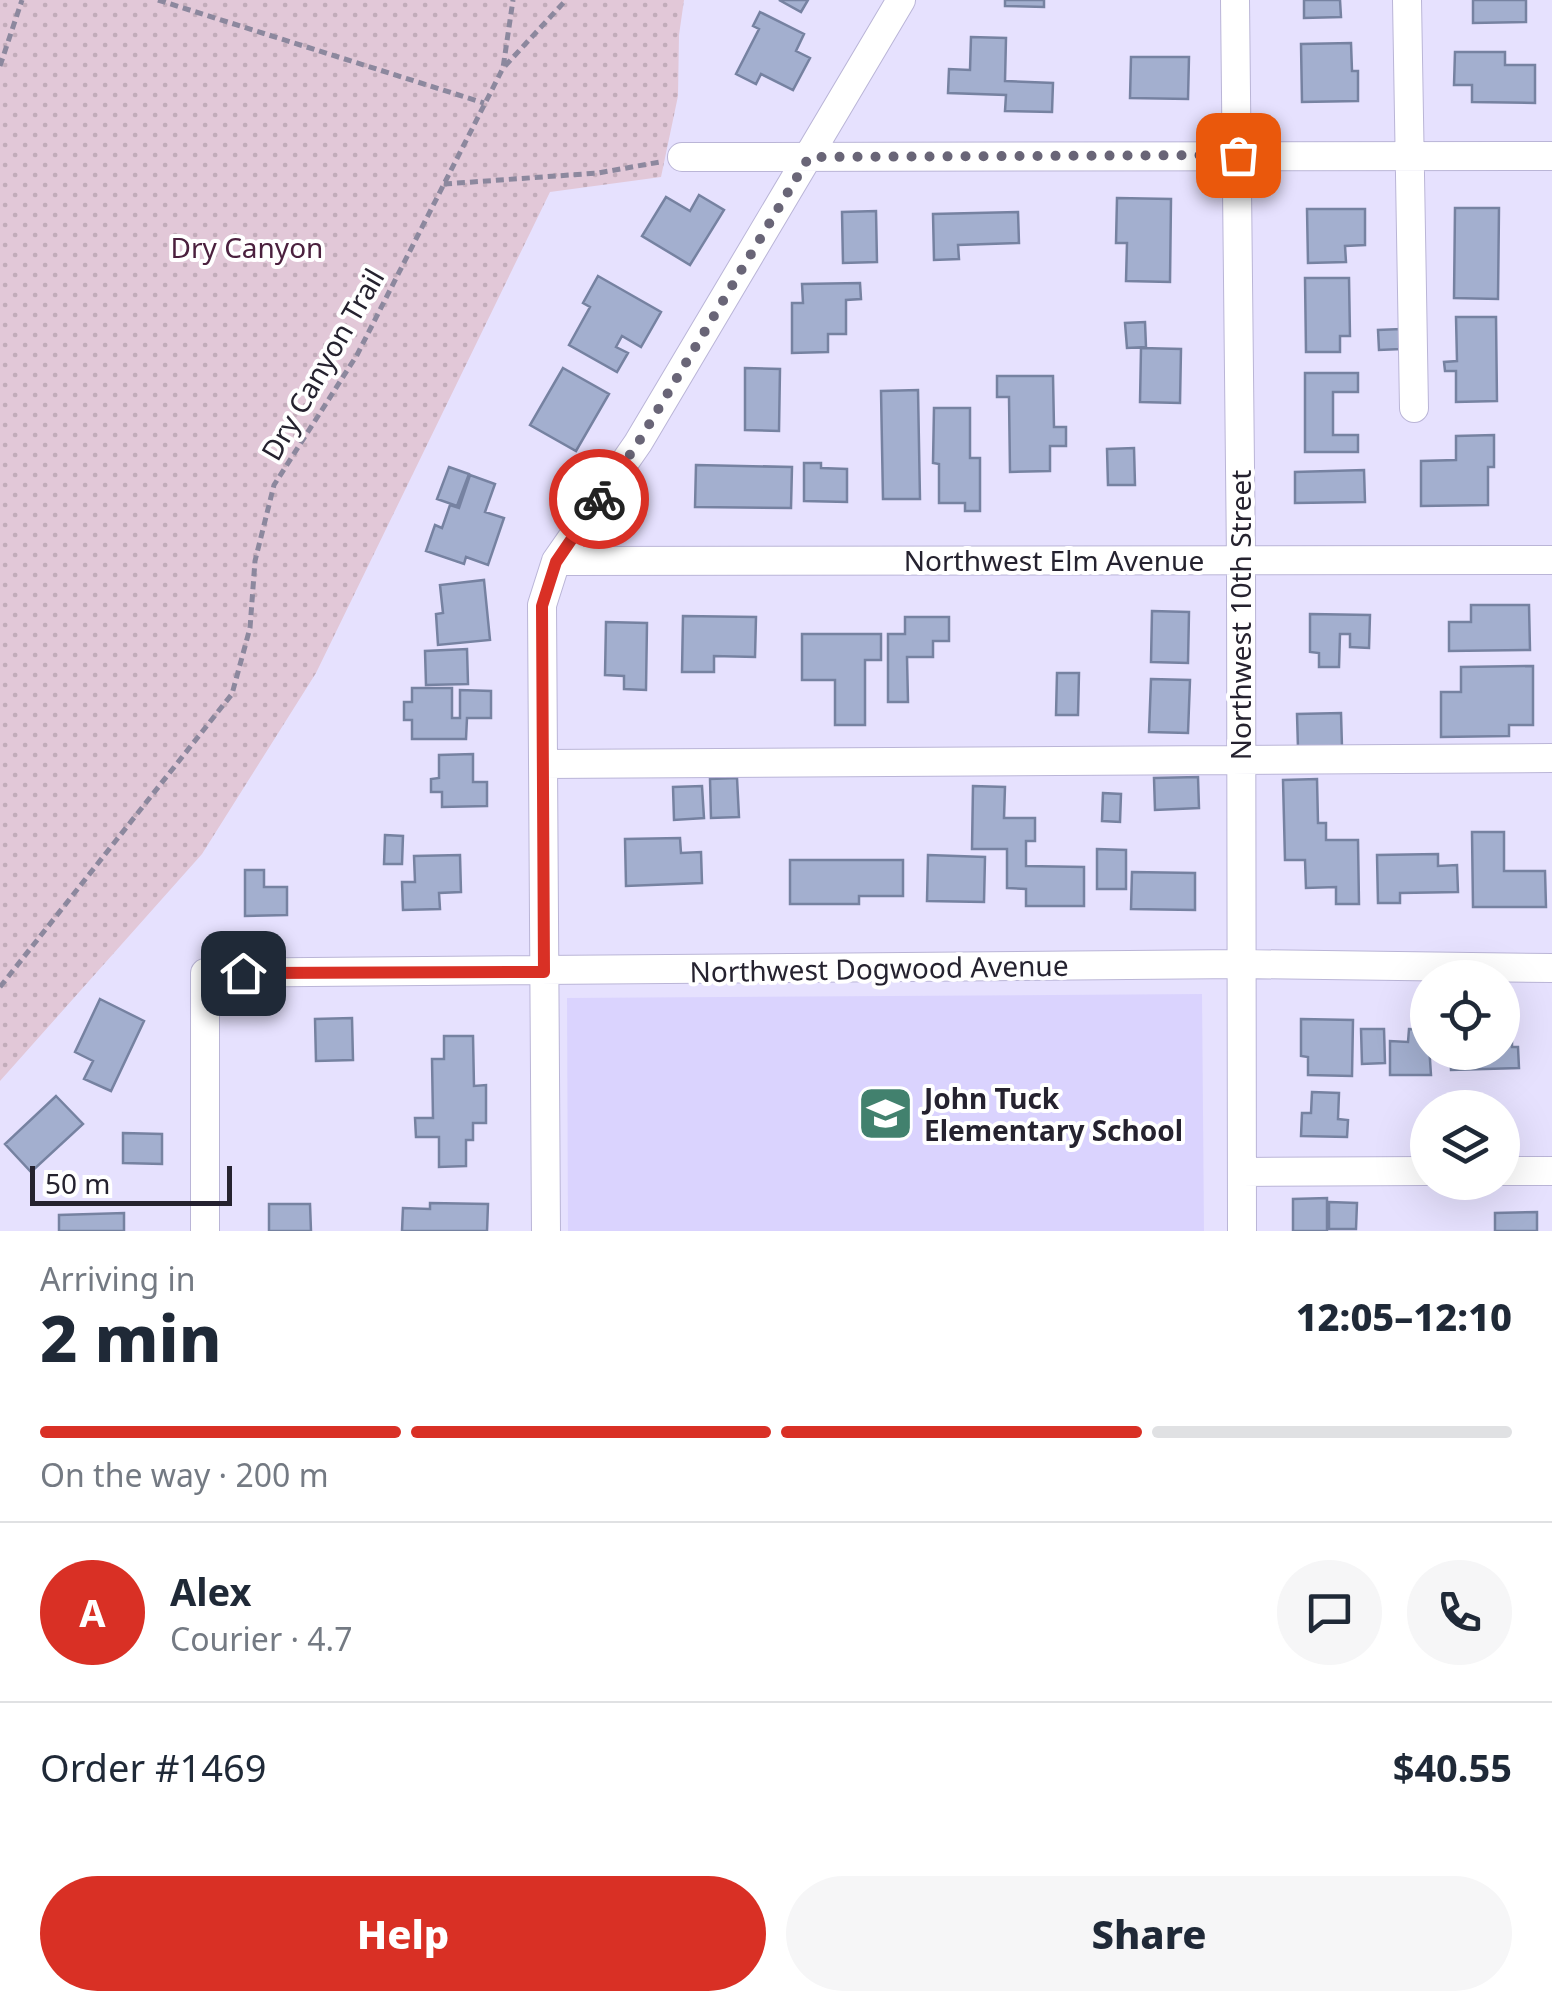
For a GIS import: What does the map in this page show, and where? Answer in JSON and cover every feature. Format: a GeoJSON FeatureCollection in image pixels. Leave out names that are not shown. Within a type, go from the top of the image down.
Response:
{"type":"FeatureCollection","features":[{"type":"Feature","properties":{"kind":"street"},"geometry":{"type":"LineString","coordinates":[[546,1231],[542,606],[556,562],[638,443],[902,0]]}},
{"type":"Feature","properties":{"kind":"street","name":"Northwest 10th Street"},"geometry":{"type":"LineString","coordinates":[[1235,0],[1242,560],[1242,1231]]}},
{"type":"Feature","properties":{"kind":"street"},"geometry":{"type":"LineString","coordinates":[[1407,0],[1414,408]]}},
{"type":"Feature","properties":{"kind":"street"},"geometry":{"type":"LineString","coordinates":[[682,157],[1552,156]]}},
{"type":"Feature","properties":{"kind":"street","name":"Northwest Elm Avenue"},"geometry":{"type":"LineString","coordinates":[[556,562],[1552,560]]}},
{"type":"Feature","properties":{"kind":"street"},"geometry":{"type":"LineString","coordinates":[[543,764],[1552,758]]}},
{"type":"Feature","properties":{"kind":"street","name":"Northwest Dogwood Avenue"},"geometry":{"type":"LineString","coordinates":[[205,1231],[206,973],[1242,964],[1552,968]]}},
{"type":"Feature","properties":{"kind":"street"},"geometry":{"type":"LineString","coordinates":[[1242,1172],[1410,1171]]}},
{"type":"Feature","properties":{"kind":"street"},"geometry":{"type":"LineString","coordinates":[[1520,1171],[1552,1171]]}},
{"type":"Feature","properties":{"kind":"path"},"geometry":{"type":"LineString","coordinates":[[0,66],[22,0]]}},
{"type":"Feature","properties":{"kind":"path"},"geometry":{"type":"LineString","coordinates":[[158,0],[485,103]]}},
{"type":"Feature","properties":{"kind":"path","name":"Dry Canyon Trail"},"geometry":{"type":"LineString","coordinates":[[0,987],[232,694],[250,628],[255,561],[274,485],[357,355],[503,68],[513,0]]}},
{"type":"Feature","properties":{"kind":"path"},"geometry":{"type":"LineString","coordinates":[[503,68],[566,0]]}},
{"type":"Feature","properties":{"kind":"path"},"geometry":{"type":"LineString","coordinates":[[444,184],[598,173],[682,157]]}},
{"type":"Feature","properties":{"kind":"shaded area","name":"John Tuck Elementary School"},"geometry":{"type":"Polygon","coordinates":[[[1202,994],[1204,1231],[568,1231],[567,998],[1202,994]]]}},
{"type":"Feature","properties":{"kind":"green space","name":"Dry Canyon"},"geometry":{"type":"Polygon","coordinates":[[[0,0],[684,0],[678,96],[661,177],[550,192],[316,673],[202,854],[0,1081],[0,0]]]}},
{"type":"Feature","properties":{"kind":"building"},"geometry":{"type":"Polygon","coordinates":[[[779,0],[808,0],[801,12],[779,0]]]}},
{"type":"Feature","properties":{"kind":"building"},"geometry":{"type":"Polygon","coordinates":[[[1005,0],[1044,0],[1044,7],[1005,6],[1005,0]]]}},
{"type":"Feature","properties":{"kind":"building"},"geometry":{"type":"Polygon","coordinates":[[[1304,0],[1340,0],[1341,17],[1304,18],[1304,0]]]}},
{"type":"Feature","properties":{"kind":"building"},"geometry":{"type":"Polygon","coordinates":[[[1473,0],[1526,0],[1526,22],[1473,23],[1473,0]]]}},
{"type":"Feature","properties":{"kind":"building"},"geometry":{"type":"Polygon","coordinates":[[[760,12],[804,34],[796,51],[810,58],[793,90],[761,74],[756,84],[736,74],[759,29],[753,26],[760,12]]]}},
{"type":"Feature","properties":{"kind":"building"},"geometry":{"type":"Polygon","coordinates":[[[971,37],[1006,38],[1005,81],[1053,83],[1052,112],[1005,111],[1006,95],[948,93],[949,69],[970,70],[971,37]]]}},
{"type":"Feature","properties":{"kind":"building"},"geometry":{"type":"Polygon","coordinates":[[[1351,43],[1352,71],[1358,71],[1358,101],[1302,102],[1301,44],[1351,43]]]}},
{"type":"Feature","properties":{"kind":"building"},"geometry":{"type":"Polygon","coordinates":[[[1455,52],[1505,52],[1505,65],[1535,65],[1535,103],[1472,102],[1472,85],[1454,85],[1455,52]]]}},
{"type":"Feature","properties":{"kind":"building"},"geometry":{"type":"Polygon","coordinates":[[[1131,57],[1189,57],[1188,99],[1130,98],[1131,57]]]}},
{"type":"Feature","properties":{"kind":"building"},"geometry":{"type":"Polygon","coordinates":[[[699,195],[724,210],[690,265],[642,236],[666,197],[690,211],[699,195]]]}},
{"type":"Feature","properties":{"kind":"building"},"geometry":{"type":"Polygon","coordinates":[[[1117,198],[1171,199],[1170,282],[1126,281],[1127,243],[1116,243],[1117,198]]]}},
{"type":"Feature","properties":{"kind":"building"},"geometry":{"type":"Polygon","coordinates":[[[1455,208],[1499,208],[1498,299],[1454,298],[1455,208]]]}},
{"type":"Feature","properties":{"kind":"building"},"geometry":{"type":"Polygon","coordinates":[[[1307,209],[1365,209],[1365,245],[1345,246],[1346,262],[1308,263],[1307,209]]]}},
{"type":"Feature","properties":{"kind":"building"},"geometry":{"type":"Polygon","coordinates":[[[876,211],[877,262],[843,263],[842,212],[876,211]]]}},
{"type":"Feature","properties":{"kind":"building"},"geometry":{"type":"Polygon","coordinates":[[[1018,212],[1019,243],[958,245],[959,259],[934,260],[933,214],[1018,212]]]}},
{"type":"Feature","properties":{"kind":"building"},"geometry":{"type":"Polygon","coordinates":[[[598,276],[661,312],[641,347],[622,336],[616,347],[628,353],[617,372],[569,345],[590,307],[583,303],[598,276]]]}},
{"type":"Feature","properties":{"kind":"building"},"geometry":{"type":"Polygon","coordinates":[[[1305,278],[1349,278],[1350,336],[1340,336],[1340,352],[1306,352],[1305,278]]]}},
{"type":"Feature","properties":{"kind":"building"},"geometry":{"type":"Polygon","coordinates":[[[860,283],[861,299],[846,300],[846,334],[828,334],[828,352],[792,353],[792,303],[803,303],[802,284],[860,283]]]}},
{"type":"Feature","properties":{"kind":"building"},"geometry":{"type":"Polygon","coordinates":[[[1456,317],[1496,317],[1497,401],[1456,402],[1456,371],[1445,371],[1444,362],[1457,361],[1456,317]]]}},
{"type":"Feature","properties":{"kind":"building"},"geometry":{"type":"Polygon","coordinates":[[[1145,322],[1146,347],[1127,348],[1125,323],[1145,322]]]}},
{"type":"Feature","properties":{"kind":"building"},"geometry":{"type":"Polygon","coordinates":[[[1401,329],[1401,349],[1379,350],[1378,330],[1401,329]]]}},
{"type":"Feature","properties":{"kind":"building"},"geometry":{"type":"Polygon","coordinates":[[[1141,348],[1181,349],[1180,403],[1140,402],[1141,348]]]}},
{"type":"Feature","properties":{"kind":"building"},"geometry":{"type":"Polygon","coordinates":[[[563,368],[609,394],[576,451],[530,425],[563,368]]]}},
{"type":"Feature","properties":{"kind":"building"},"geometry":{"type":"Polygon","coordinates":[[[745,368],[780,369],[779,431],[745,430],[745,368]]]}},
{"type":"Feature","properties":{"kind":"building"},"geometry":{"type":"Polygon","coordinates":[[[1305,373],[1358,373],[1358,392],[1333,392],[1333,435],[1358,435],[1358,452],[1305,452],[1305,373]]]}},
{"type":"Feature","properties":{"kind":"building"},"geometry":{"type":"Polygon","coordinates":[[[997,376],[1053,376],[1054,427],[1066,427],[1066,446],[1050,446],[1050,471],[1010,472],[1009,397],[997,397],[997,376]]]}},
{"type":"Feature","properties":{"kind":"building"},"geometry":{"type":"Polygon","coordinates":[[[918,390],[920,499],[883,499],[881,391],[918,390]]]}},
{"type":"Feature","properties":{"kind":"building"},"geometry":{"type":"Polygon","coordinates":[[[934,408],[970,408],[970,458],[980,458],[980,511],[965,511],[965,503],[939,503],[939,464],[933,463],[934,408]]]}},
{"type":"Feature","properties":{"kind":"building"},"geometry":{"type":"Polygon","coordinates":[[[1494,435],[1494,467],[1488,467],[1488,505],[1421,506],[1421,461],[1456,460],[1456,436],[1494,435]]]}},
{"type":"Feature","properties":{"kind":"building"},"geometry":{"type":"Polygon","coordinates":[[[1134,448],[1135,485],[1108,485],[1107,449],[1134,448]]]}},
{"type":"Feature","properties":{"kind":"building"},"geometry":{"type":"Polygon","coordinates":[[[804,463],[847,469],[847,502],[804,501],[804,463]]]}},
{"type":"Feature","properties":{"kind":"building"},"geometry":{"type":"Polygon","coordinates":[[[696,465],[792,467],[791,508],[695,507],[696,465]]]}},
{"type":"Feature","properties":{"kind":"building"},"geometry":{"type":"Polygon","coordinates":[[[449,467],[469,474],[457,506],[437,499],[449,467]]]}},
{"type":"Feature","properties":{"kind":"building"},"geometry":{"type":"Polygon","coordinates":[[[1364,470],[1365,502],[1295,503],[1295,472],[1364,470]]]}},
{"type":"Feature","properties":{"kind":"building"},"geometry":{"type":"Polygon","coordinates":[[[470,475],[495,484],[485,512],[504,518],[488,565],[466,557],[464,564],[426,551],[435,525],[442,528],[450,505],[459,508],[470,475]]]}},
{"type":"Feature","properties":{"kind":"building"},"geometry":{"type":"Polygon","coordinates":[[[484,580],[490,640],[438,645],[436,614],[443,613],[440,585],[484,580]]]}},
{"type":"Feature","properties":{"kind":"building"},"geometry":{"type":"Polygon","coordinates":[[[1471,605],[1529,605],[1530,650],[1449,651],[1449,622],[1471,622],[1471,605]]]}},
{"type":"Feature","properties":{"kind":"building"},"geometry":{"type":"Polygon","coordinates":[[[1152,611],[1189,612],[1188,663],[1151,662],[1152,611]]]}},
{"type":"Feature","properties":{"kind":"building"},"geometry":{"type":"Polygon","coordinates":[[[1310,614],[1370,615],[1369,648],[1350,647],[1350,634],[1340,634],[1339,667],[1319,667],[1319,653],[1310,652],[1310,614]]]}},
{"type":"Feature","properties":{"kind":"building"},"geometry":{"type":"Polygon","coordinates":[[[683,616],[756,617],[755,657],[714,656],[714,672],[682,672],[683,616]]]}},
{"type":"Feature","properties":{"kind":"building"},"geometry":{"type":"Polygon","coordinates":[[[905,617],[949,617],[949,641],[933,641],[933,657],[907,657],[908,702],[888,702],[888,634],[905,634],[905,617]]]}},
{"type":"Feature","properties":{"kind":"building"},"geometry":{"type":"Polygon","coordinates":[[[606,622],[647,623],[646,690],[624,689],[624,676],[605,675],[606,622]]]}},
{"type":"Feature","properties":{"kind":"building"},"geometry":{"type":"Polygon","coordinates":[[[802,634],[881,634],[881,660],[865,660],[865,725],[835,725],[835,680],[802,680],[802,634]]]}},
{"type":"Feature","properties":{"kind":"building"},"geometry":{"type":"Polygon","coordinates":[[[467,649],[468,684],[426,685],[425,651],[467,649]]]}},
{"type":"Feature","properties":{"kind":"building"},"geometry":{"type":"Polygon","coordinates":[[[1533,666],[1533,725],[1509,725],[1509,736],[1441,737],[1441,692],[1461,692],[1461,667],[1533,666]]]}},
{"type":"Feature","properties":{"kind":"building"},"geometry":{"type":"Polygon","coordinates":[[[1057,673],[1079,673],[1078,715],[1056,715],[1057,673]]]}},
{"type":"Feature","properties":{"kind":"building"},"geometry":{"type":"Polygon","coordinates":[[[1151,679],[1190,680],[1188,733],[1149,732],[1151,679]]]}},
{"type":"Feature","properties":{"kind":"building"},"geometry":{"type":"Polygon","coordinates":[[[412,688],[452,688],[452,718],[460,718],[460,690],[491,691],[491,718],[467,718],[466,739],[412,739],[412,720],[404,720],[404,702],[412,702],[412,688]]]}},
{"type":"Feature","properties":{"kind":"building"},"geometry":{"type":"Polygon","coordinates":[[[1341,713],[1342,747],[1298,748],[1297,714],[1341,713]]]}},
{"type":"Feature","properties":{"kind":"building"},"geometry":{"type":"Polygon","coordinates":[[[473,754],[473,782],[487,782],[487,806],[442,807],[442,792],[431,792],[431,779],[439,778],[439,755],[473,754]]]}},
{"type":"Feature","properties":{"kind":"building"},"geometry":{"type":"Polygon","coordinates":[[[1198,777],[1199,808],[1155,810],[1154,778],[1198,777]]]}},
{"type":"Feature","properties":{"kind":"building"},"geometry":{"type":"Polygon","coordinates":[[[737,778],[739,817],[711,818],[710,779],[737,778]]]}},
{"type":"Feature","properties":{"kind":"building"},"geometry":{"type":"Polygon","coordinates":[[[1317,779],[1318,823],[1326,823],[1326,840],[1358,840],[1359,904],[1336,904],[1336,887],[1306,888],[1305,860],[1285,860],[1283,780],[1317,779]]]}},
{"type":"Feature","properties":{"kind":"building"},"geometry":{"type":"Polygon","coordinates":[[[702,786],[704,818],[674,820],[673,787],[702,786]]]}},
{"type":"Feature","properties":{"kind":"building"},"geometry":{"type":"Polygon","coordinates":[[[973,786],[1005,787],[1004,818],[1035,818],[1035,841],[1026,841],[1026,866],[1084,867],[1084,906],[1026,906],[1026,889],[1007,888],[1007,849],[972,849],[973,786]]]}},
{"type":"Feature","properties":{"kind":"building"},"geometry":{"type":"Polygon","coordinates":[[[1103,793],[1121,794],[1120,822],[1102,821],[1103,793]]]}},
{"type":"Feature","properties":{"kind":"building"},"geometry":{"type":"Polygon","coordinates":[[[1472,832],[1504,832],[1504,871],[1545,871],[1546,907],[1473,907],[1472,832]]]}},
{"type":"Feature","properties":{"kind":"building"},"geometry":{"type":"Polygon","coordinates":[[[385,835],[403,836],[402,864],[384,864],[385,835]]]}},
{"type":"Feature","properties":{"kind":"building"},"geometry":{"type":"Polygon","coordinates":[[[680,838],[681,853],[701,852],[702,883],[626,886],[625,839],[680,838]]]}},
{"type":"Feature","properties":{"kind":"building"},"geometry":{"type":"Polygon","coordinates":[[[1097,849],[1126,850],[1126,889],[1097,889],[1097,849]]]}},
{"type":"Feature","properties":{"kind":"building"},"geometry":{"type":"Polygon","coordinates":[[[1438,854],[1438,866],[1457,865],[1458,892],[1400,893],[1400,903],[1378,903],[1377,855],[1438,854]]]}},
{"type":"Feature","properties":{"kind":"building"},"geometry":{"type":"Polygon","coordinates":[[[460,855],[461,892],[439,893],[440,909],[403,910],[402,882],[415,882],[414,856],[460,855]]]}},
{"type":"Feature","properties":{"kind":"building"},"geometry":{"type":"Polygon","coordinates":[[[928,855],[985,857],[984,902],[927,901],[928,855]]]}},
{"type":"Feature","properties":{"kind":"building"},"geometry":{"type":"Polygon","coordinates":[[[790,860],[903,860],[903,896],[859,896],[859,904],[790,904],[790,860]]]}},
{"type":"Feature","properties":{"kind":"building"},"geometry":{"type":"Polygon","coordinates":[[[245,870],[264,870],[264,887],[287,887],[287,915],[245,916],[245,870]]]}},
{"type":"Feature","properties":{"kind":"building"},"geometry":{"type":"Polygon","coordinates":[[[1132,872],[1195,873],[1195,910],[1131,909],[1132,872]]]}},
{"type":"Feature","properties":{"kind":"building"},"geometry":{"type":"Polygon","coordinates":[[[100,999],[144,1021],[111,1091],[84,1079],[93,1061],[75,1052],[100,999]]]}},
{"type":"Feature","properties":{"kind":"building"},"geometry":{"type":"Polygon","coordinates":[[[352,1018],[353,1060],[316,1061],[315,1019],[352,1018]]]}},
{"type":"Feature","properties":{"kind":"building"},"geometry":{"type":"Polygon","coordinates":[[[1301,1019],[1353,1020],[1352,1076],[1308,1075],[1308,1057],[1301,1056],[1301,1019]]]}},
{"type":"Feature","properties":{"kind":"building"},"geometry":{"type":"Polygon","coordinates":[[[1361,1029],[1384,1029],[1385,1063],[1362,1064],[1361,1029]]]}},
{"type":"Feature","properties":{"kind":"building"},"geometry":{"type":"Polygon","coordinates":[[[1410,1029],[1410,1070],[1431,1070],[1431,1075],[1390,1075],[1390,1041],[1408,1042],[1410,1029]]]}},
{"type":"Feature","properties":{"kind":"building"},"geometry":{"type":"Polygon","coordinates":[[[444,1036],[473,1036],[474,1086],[486,1085],[486,1123],[473,1123],[473,1140],[466,1140],[466,1166],[439,1167],[439,1137],[416,1137],[415,1118],[433,1118],[432,1059],[444,1059],[444,1036]]]}},
{"type":"Feature","properties":{"kind":"building"},"geometry":{"type":"Polygon","coordinates":[[[1312,1092],[1339,1093],[1338,1119],[1348,1120],[1347,1137],[1301,1136],[1302,1113],[1311,1113],[1312,1092]]]}},
{"type":"Feature","properties":{"kind":"building"},"geometry":{"type":"Polygon","coordinates":[[[56,1096],[83,1124],[31,1172],[5,1144],[56,1096]]]}},
{"type":"Feature","properties":{"kind":"building"},"geometry":{"type":"Polygon","coordinates":[[[123,1133],[162,1134],[162,1164],[123,1163],[123,1133]]]}},
{"type":"Feature","properties":{"kind":"building"},"geometry":{"type":"Polygon","coordinates":[[[1327,1198],[1327,1231],[1293,1231],[1293,1199],[1327,1198]]]}},
{"type":"Feature","properties":{"kind":"building"},"geometry":{"type":"Polygon","coordinates":[[[1329,1202],[1357,1203],[1356,1229],[1329,1229],[1329,1202]]]}},
{"type":"Feature","properties":{"kind":"building"},"geometry":{"type":"Polygon","coordinates":[[[430,1203],[488,1204],[487,1231],[402,1231],[403,1208],[430,1209],[430,1203]]]}},
{"type":"Feature","properties":{"kind":"building"},"geometry":{"type":"Polygon","coordinates":[[[269,1204],[310,1204],[311,1231],[269,1231],[269,1204]]]}},
{"type":"Feature","properties":{"kind":"building"},"geometry":{"type":"Polygon","coordinates":[[[1537,1212],[1537,1231],[1495,1231],[1495,1213],[1537,1212]]]}},
{"type":"Feature","properties":{"kind":"building"},"geometry":{"type":"Polygon","coordinates":[[[124,1213],[124,1231],[59,1231],[59,1215],[124,1213]]]}},
{"type":"Feature","properties":{"kind":"way so far"},"geometry":{"type":"LineString","coordinates":[[599,499],[638,443],[809,157],[1238,155]]}},
{"type":"Feature","properties":{"kind":"place","name":"John Tuck Elementary School"},"geometry":{"type":"Point","coordinates":[885,1114]}},
{"type":"Feature","properties":{"kind":"route"},"geometry":{"type":"LineString","coordinates":[[243,973],[544,972],[542,606],[556,562],[599,499]]}}]}
